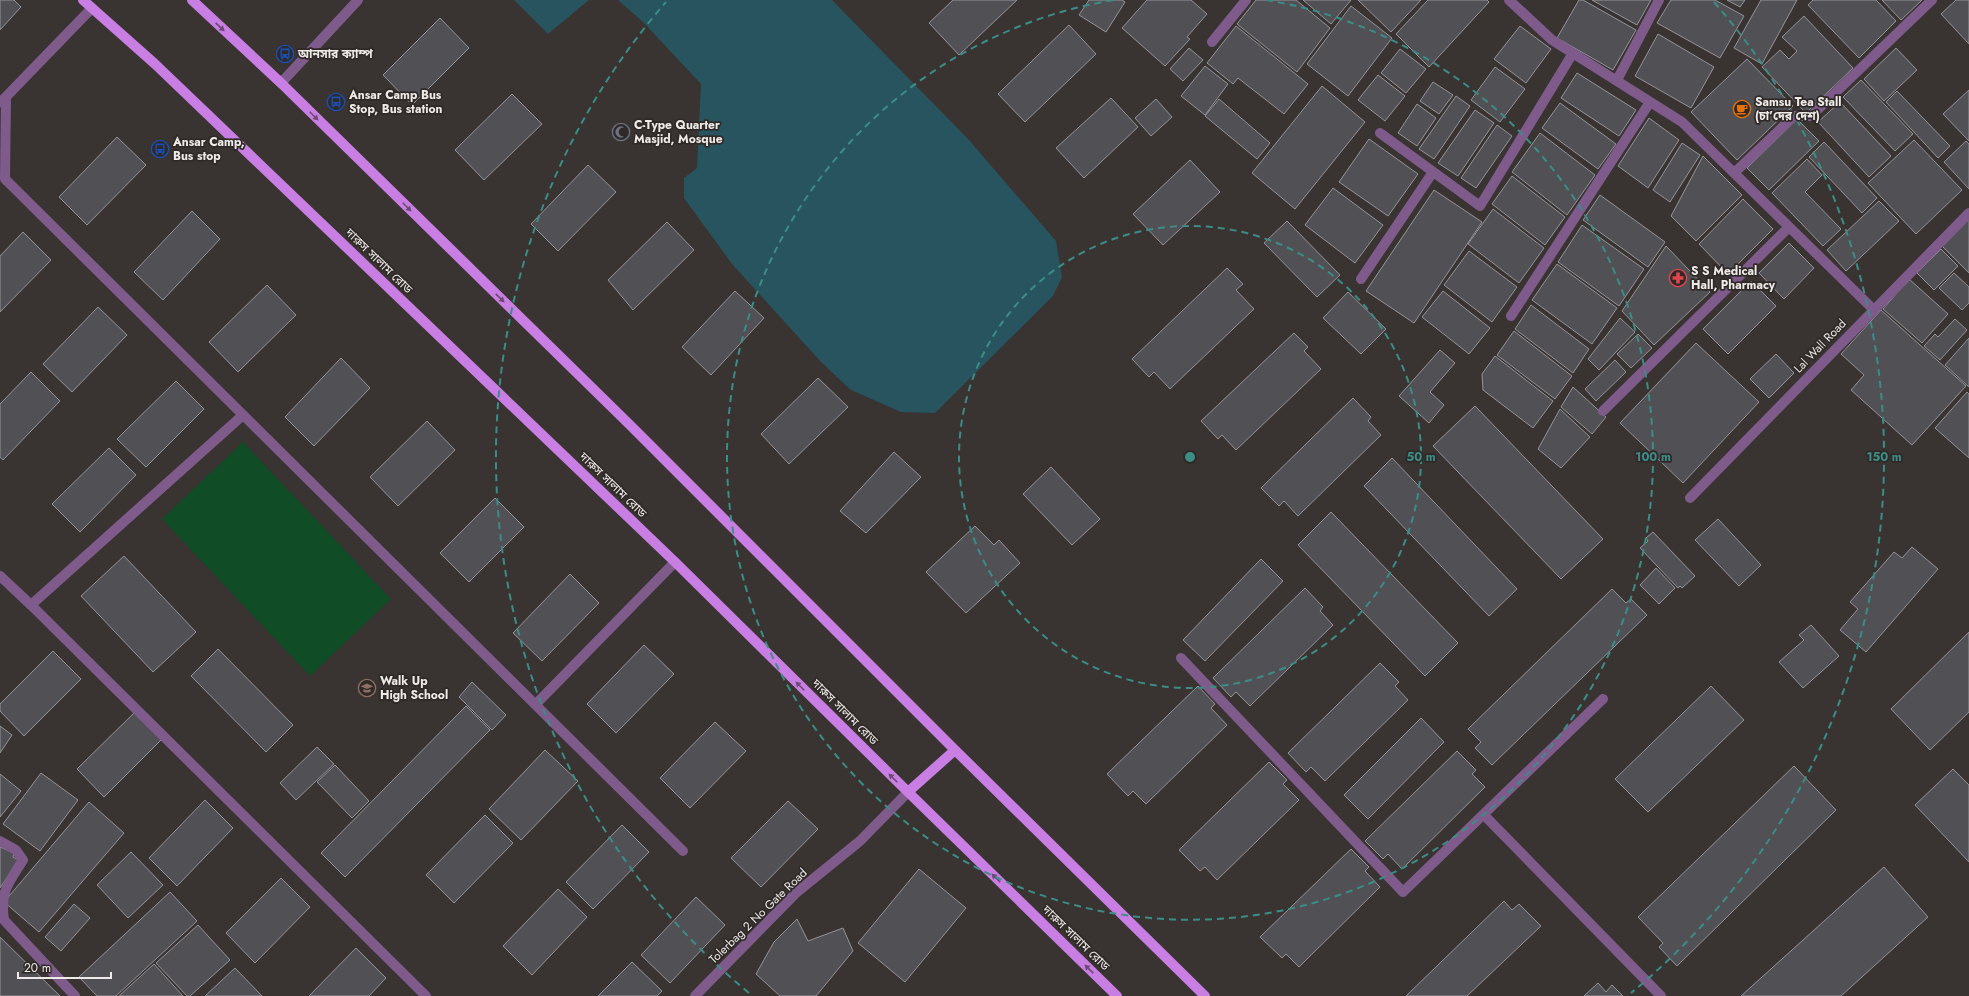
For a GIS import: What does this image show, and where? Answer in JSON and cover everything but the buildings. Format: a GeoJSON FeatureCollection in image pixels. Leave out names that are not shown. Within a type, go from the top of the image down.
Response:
{"type":"FeatureCollection","features":[{"type":"Feature","properties":{"kind":"main road","name":"দারুস সালাম রোড"},"geometry":{"type":"LineString","coordinates":[[83,0],[160,70],[675,562],[1117,996]]}},
{"type":"Feature","properties":{"kind":"main road"},"geometry":{"type":"LineString","coordinates":[[192,0],[281,83],[629,424],[955,750],[1206,996]]}},
{"type":"Feature","properties":{"kind":"main road"},"geometry":{"type":"LineString","coordinates":[[908,792],[955,750]]}},
{"type":"Feature","properties":{"kind":"street"},"geometry":{"type":"LineString","coordinates":[[281,83],[358,0]]}},
{"type":"Feature","properties":{"kind":"street"},"geometry":{"type":"LineString","coordinates":[[1212,42],[1246,0]]}},
{"type":"Feature","properties":{"kind":"street"},"geometry":{"type":"LineString","coordinates":[[1509,0],[1552,40],[1682,122],[1874,310]]}},
{"type":"Feature","properties":{"kind":"street"},"geometry":{"type":"LineString","coordinates":[[1616,80],[1659,0]]}},
{"type":"Feature","properties":{"kind":"street"},"geometry":{"type":"LineString","coordinates":[[1734,173],[1794,116],[1811,116],[1932,0]]}},
{"type":"Feature","properties":{"kind":"street"},"geometry":{"type":"LineString","coordinates":[[92,8],[3,101],[5,179],[683,851]]}},
{"type":"Feature","properties":{"kind":"street"},"geometry":{"type":"LineString","coordinates":[[1380,133],[1480,206],[1573,53]]}},
{"type":"Feature","properties":{"kind":"street"},"geometry":{"type":"LineString","coordinates":[[1511,316],[1650,102]]}},
{"type":"Feature","properties":{"kind":"street"},"geometry":{"type":"LineString","coordinates":[[1362,279],[1433,172]]}},
{"type":"Feature","properties":{"kind":"street","name":"Lal Wall Road"},"geometry":{"type":"LineString","coordinates":[[1690,498],[1969,212]]}},
{"type":"Feature","properties":{"kind":"street"},"geometry":{"type":"LineString","coordinates":[[1604,411],[1789,226]]}},
{"type":"Feature","properties":{"kind":"street"},"geometry":{"type":"LineString","coordinates":[[31,605],[243,415]]}},
{"type":"Feature","properties":{"kind":"street"},"geometry":{"type":"LineString","coordinates":[[536,704],[675,562]]}},
{"type":"Feature","properties":{"kind":"street"},"geometry":{"type":"LineString","coordinates":[[0,576],[426,996]]}},
{"type":"Feature","properties":{"kind":"street"},"geometry":{"type":"LineString","coordinates":[[1182,658],[1403,892],[1603,699]]}},
{"type":"Feature","properties":{"kind":"street","name":"Tolerbag 2 No Gate Road"},"geometry":{"type":"LineString","coordinates":[[695,996],[797,892],[860,841],[908,792]]}},
{"type":"Feature","properties":{"kind":"street"},"geometry":{"type":"LineString","coordinates":[[1484,814],[1661,996]]}},
{"type":"Feature","properties":{"kind":"street"},"geometry":{"type":"LineString","coordinates":[[0,842],[16,850],[23,860],[1,894],[0,907],[4,920],[76,996]]}},
{"type":"Feature","properties":{"kind":"green space"},"geometry":{"type":"Polygon","coordinates":[[[243,442],[391,599],[310,676],[162,519],[243,442]]]}},
{"type":"Feature","properties":{"kind":"water"},"geometry":{"type":"Polygon","coordinates":[[[514,0],[589,0],[548,34],[514,0]]]}},
{"type":"Feature","properties":{"kind":"water"},"geometry":{"type":"Polygon","coordinates":[[[618,0],[832,0],[969,140],[1056,241],[1062,277],[1053,296],[935,413],[901,412],[851,390],[821,362],[732,264],[684,198],[684,178],[697,168],[701,84],[644,23],[618,0]]]}},
{"type":"Feature","properties":{"kind":"place","name":"আনসার ক্যাম্প"},"geometry":{"type":"Point","coordinates":[285,54]}},
{"type":"Feature","properties":{"kind":"place","name":"Ansar Camp Bus Stop, Bus station"},"geometry":{"type":"Point","coordinates":[336,102]}},
{"type":"Feature","properties":{"kind":"place","name":"Samsu Tea Stall (চা’দের দেশ)"},"geometry":{"type":"Point","coordinates":[1742,109]}},
{"type":"Feature","properties":{"kind":"place","name":"C-Type Quarter Masjid, Mosque"},"geometry":{"type":"Point","coordinates":[621,132]}},
{"type":"Feature","properties":{"kind":"place","name":"Ansar Camp, Bus stop"},"geometry":{"type":"Point","coordinates":[160,149]}},
{"type":"Feature","properties":{"kind":"place","name":"S S Medical Hall, Pharmacy"},"geometry":{"type":"Point","coordinates":[1678,278]}},
{"type":"Feature","properties":{"kind":"place","name":"Walk Up High School"},"geometry":{"type":"Point","coordinates":[367,688]}}]}
